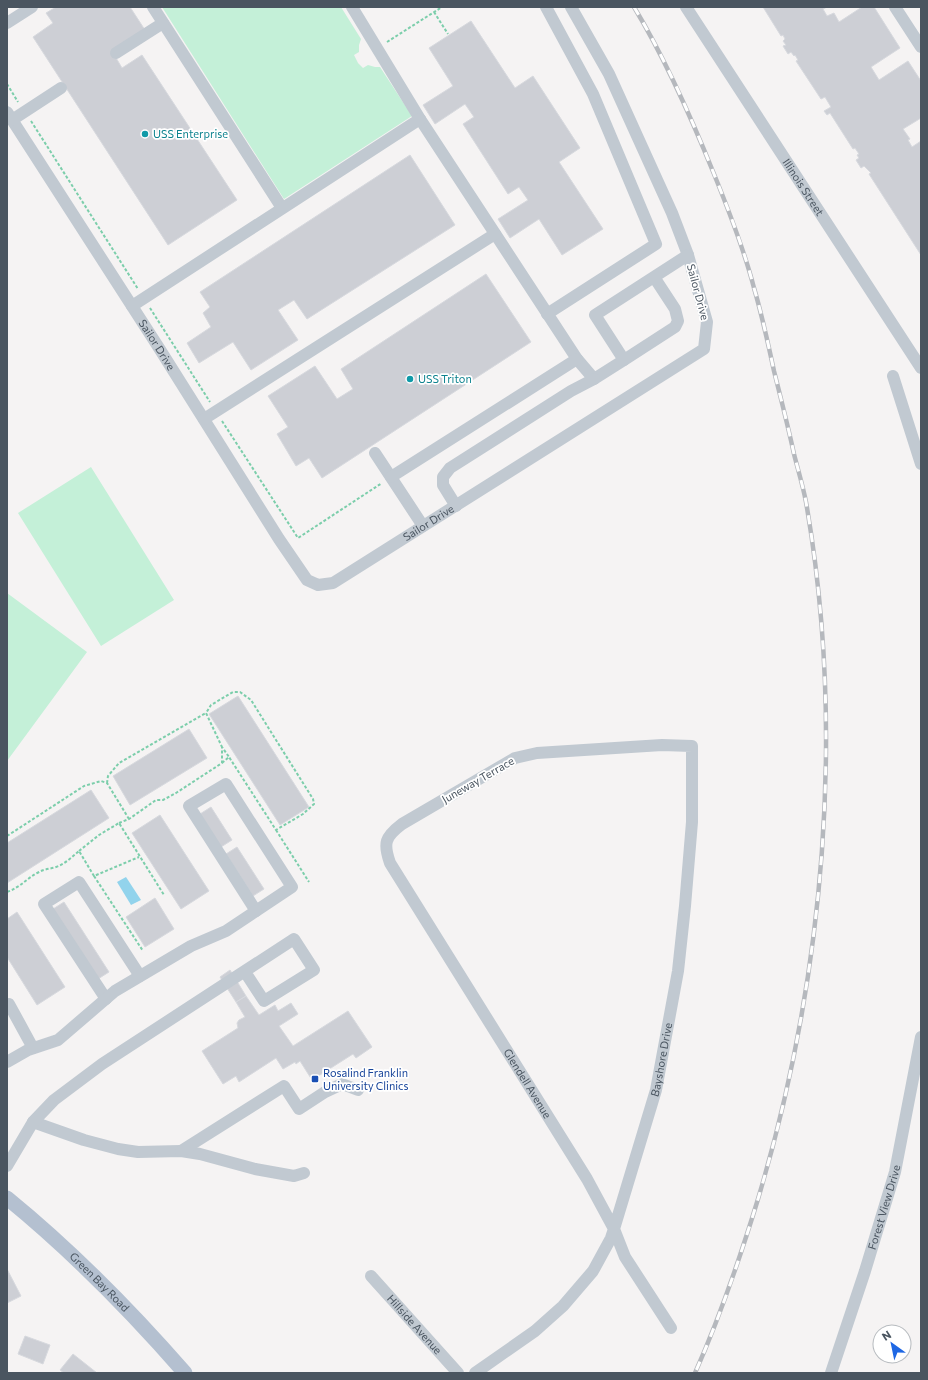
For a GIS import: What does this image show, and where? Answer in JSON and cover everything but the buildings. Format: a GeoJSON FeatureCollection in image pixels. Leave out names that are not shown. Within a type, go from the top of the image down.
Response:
{"type":"FeatureCollection","features":[{"type":"Feature","properties":{"kind":"main road","name":"Green Bay Road"},"geometry":{"type":"LineString","coordinates":[[7,1198],[85,1267],[135,1318],[185,1373]]}},
{"type":"Feature","properties":{"kind":"street"},"geometry":{"type":"LineString","coordinates":[[7,23],[32,7]]}},
{"type":"Feature","properties":{"kind":"street"},"geometry":{"type":"LineString","coordinates":[[153,7],[282,208]]}},
{"type":"Feature","properties":{"kind":"street"},"geometry":{"type":"LineString","coordinates":[[352,7],[420,119],[577,359],[594,379]]}},
{"type":"Feature","properties":{"kind":"street"},"geometry":{"type":"LineString","coordinates":[[546,7],[593,94],[656,244],[547,314]]}},
{"type":"Feature","properties":{"kind":"street","name":"Sailor Drive"},"geometry":{"type":"LineString","coordinates":[[10,116],[279,539],[307,580],[318,585],[333,583],[704,349],[707,322],[688,255],[672,213],[609,74],[571,7]]}},
{"type":"Feature","properties":{"kind":"street","name":"Illinois Street"},"geometry":{"type":"LineString","coordinates":[[686,7],[921,368]]}},
{"type":"Feature","properties":{"kind":"street"},"geometry":{"type":"LineString","coordinates":[[895,7],[921,47]]}},
{"type":"Feature","properties":{"kind":"street"},"geometry":{"type":"LineString","coordinates":[[116,53],[163,23]]}},
{"type":"Feature","properties":{"kind":"street"},"geometry":{"type":"LineString","coordinates":[[10,116],[25,112],[61,88]]}},
{"type":"Feature","properties":{"kind":"street"},"geometry":{"type":"LineString","coordinates":[[132,306],[420,119]]}},
{"type":"Feature","properties":{"kind":"street"},"geometry":{"type":"LineString","coordinates":[[204,420],[495,234]]}},
{"type":"Feature","properties":{"kind":"street"},"geometry":{"type":"LineString","coordinates":[[624,360],[595,315],[688,255]]}},
{"type":"Feature","properties":{"kind":"street"},"geometry":{"type":"LineString","coordinates":[[456,506],[444,485],[443,477],[450,468],[675,327],[678,321],[675,309],[654,277]]}},
{"type":"Feature","properties":{"kind":"street"},"geometry":{"type":"LineString","coordinates":[[391,477],[577,359]]}},
{"type":"Feature","properties":{"kind":"street"},"geometry":{"type":"LineString","coordinates":[[893,376],[921,464]]}},
{"type":"Feature","properties":{"kind":"street"},"geometry":{"type":"LineString","coordinates":[[375,453],[423,526]]}},
{"type":"Feature","properties":{"kind":"street","name":"Bayshore Drive"},"geometry":{"type":"LineString","coordinates":[[475,1373],[506,1353],[535,1331],[563,1306],[593,1271],[612,1238],[656,1090],[678,971],[685,906],[692,822],[692,746],[662,745],[628,747]]}},
{"type":"Feature","properties":{"kind":"street","name":"Juneway Terrace"},"geometry":{"type":"LineString","coordinates":[[388,839],[390,833],[402,824],[515,758],[538,753],[628,747]]}},
{"type":"Feature","properties":{"kind":"street"},"geometry":{"type":"LineString","coordinates":[[7,1062],[34,1048],[58,1040],[115,991],[191,946],[226,931],[256,911],[292,887],[226,784],[189,806],[256,911]]}},
{"type":"Feature","properties":{"kind":"street","name":"Glendell Avenue"},"geometry":{"type":"LineString","coordinates":[[388,839],[386,848],[390,863],[587,1179],[614,1228],[625,1257],[671,1328]]}},
{"type":"Feature","properties":{"kind":"street"},"geometry":{"type":"LineString","coordinates":[[106,999],[44,904],[79,882],[140,976]]}},
{"type":"Feature","properties":{"kind":"street"},"geometry":{"type":"LineString","coordinates":[[7,1166],[33,1122],[54,1100],[90,1073],[294,939],[314,970],[264,1001],[245,972]]}},
{"type":"Feature","properties":{"kind":"street"},"geometry":{"type":"LineString","coordinates":[[8,1003],[34,1048]]}},
{"type":"Feature","properties":{"kind":"street","name":"Forest View Drive"},"geometry":{"type":"LineString","coordinates":[[831,1373],[865,1271],[895,1172],[921,1037]]}},
{"type":"Feature","properties":{"kind":"street"},"geometry":{"type":"LineString","coordinates":[[181,1151],[284,1086],[299,1109],[325,1092],[342,1084],[358,1090]]}},
{"type":"Feature","properties":{"kind":"street"},"geometry":{"type":"LineString","coordinates":[[33,1122],[84,1140],[118,1149],[138,1152],[181,1151],[200,1154],[254,1169],[294,1176],[304,1173]]}},
{"type":"Feature","properties":{"kind":"street","name":"Hillside Avenue"},"geometry":{"type":"LineString","coordinates":[[371,1276],[458,1373]]}},
{"type":"Feature","properties":{"kind":"path"},"geometry":{"type":"LineString","coordinates":[[378,48],[442,7]]}},
{"type":"Feature","properties":{"kind":"path"},"geometry":{"type":"LineString","coordinates":[[434,12],[448,34]]}},
{"type":"Feature","properties":{"kind":"path"},"geometry":{"type":"LineString","coordinates":[[7,84],[298,538],[391,477]]}},
{"type":"Feature","properties":{"kind":"path"},"geometry":{"type":"LineString","coordinates":[[129,819],[107,783],[108,776],[119,764],[206,713],[211,705],[233,692],[240,692],[251,700],[313,799],[314,804],[311,809],[276,830]]}},
{"type":"Feature","properties":{"kind":"path"},"geometry":{"type":"LineString","coordinates":[[206,713],[222,747],[309,882]]}},
{"type":"Feature","properties":{"kind":"path"},"geometry":{"type":"LineString","coordinates":[[222,747],[222,763]]}},
{"type":"Feature","properties":{"kind":"path"},"geometry":{"type":"LineString","coordinates":[[7,892],[24,883],[36,873],[55,868],[63,864],[99,835],[129,819],[156,800],[163,800],[176,793],[229,757]]}},
{"type":"Feature","properties":{"kind":"path"},"geometry":{"type":"LineString","coordinates":[[7,836],[84,786],[101,781],[107,783]]}},
{"type":"Feature","properties":{"kind":"path"},"geometry":{"type":"LineString","coordinates":[[119,823],[164,895]]}},
{"type":"Feature","properties":{"kind":"path"},"geometry":{"type":"LineString","coordinates":[[79,851],[144,951]]}},
{"type":"Feature","properties":{"kind":"path"},"geometry":{"type":"LineString","coordinates":[[94,876],[139,856]]}},
{"type":"Feature","properties":{"kind":"green space"},"geometry":{"type":"Polygon","coordinates":[[[162,7],[341,7],[361,39],[359,52],[354,55],[358,63],[363,68],[368,65],[380,67],[412,116],[284,199],[162,7]]]}},
{"type":"Feature","properties":{"kind":"green space"},"geometry":{"type":"Polygon","coordinates":[[[91,467],[174,600],[101,646],[18,513],[91,467]]]}},
{"type":"Feature","properties":{"kind":"green space"},"geometry":{"type":"Polygon","coordinates":[[[7,593],[87,652],[7,761],[7,593]]]}},
{"type":"Feature","properties":{"kind":"water"},"geometry":{"type":"Polygon","coordinates":[[[126,877],[141,900],[131,905],[117,882],[126,877]]]}},
{"type":"Feature","properties":{"kind":"railway"},"geometry":{"type":"LineString","coordinates":[[634,7],[657,47],[696,131],[731,216],[750,273],[806,502],[818,589],[825,676],[826,765],[822,854],[813,942],[799,1029],[781,1115],[758,1199],[729,1287],[695,1373]]}},
{"type":"Feature","properties":{"kind":"place","name":"USS Enterprise"},"geometry":{"type":"Point","coordinates":[145,134]}},
{"type":"Feature","properties":{"kind":"place","name":"USS Triton"},"geometry":{"type":"Point","coordinates":[410,379]}},
{"type":"Feature","properties":{"kind":"place","name":"Rosalind Franklin University Clinics"},"geometry":{"type":"Point","coordinates":[315,1079]}}]}
